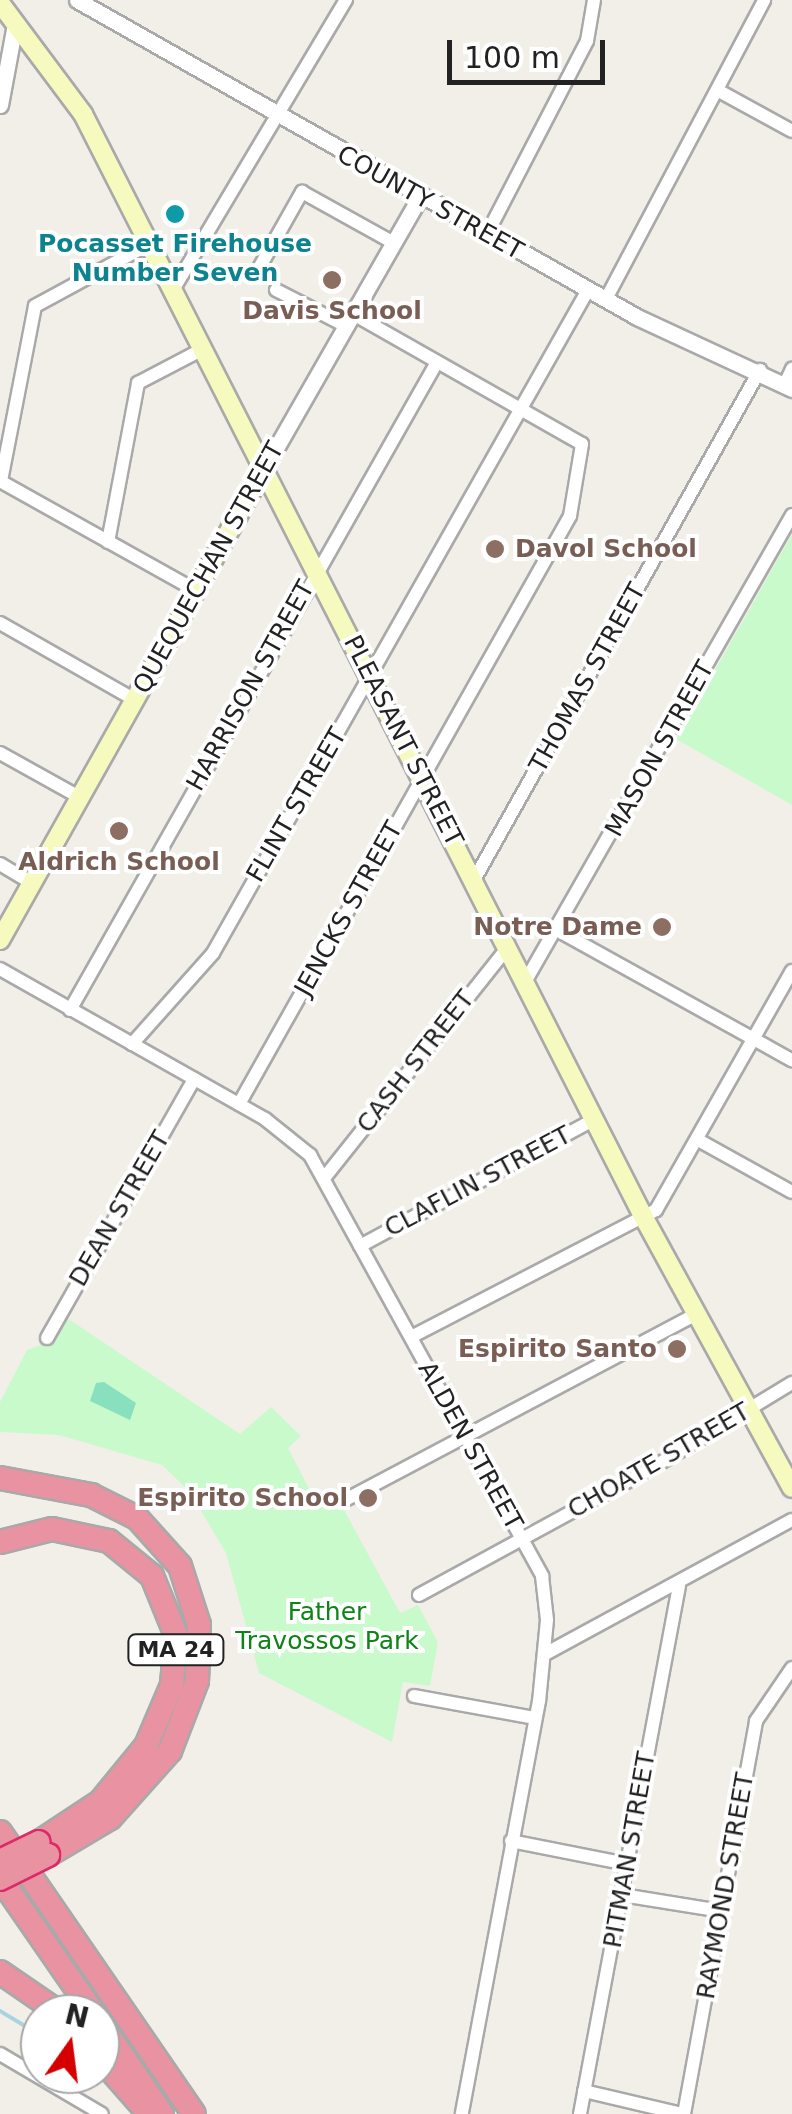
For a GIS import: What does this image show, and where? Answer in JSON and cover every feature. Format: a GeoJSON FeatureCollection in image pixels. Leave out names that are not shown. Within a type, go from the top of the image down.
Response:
{"type":"FeatureCollection","features":[{"type":"Feature","properties":{"kind":"highway"},"geometry":{"type":"LineString","coordinates":[[0,1478],[91,1495],[137,1518],[180,1566],[199,1625],[198,1680],[170,1751],[110,1818],[43,1848],[0,1878],[80,1994]]}},
{"type":"Feature","properties":{"kind":"highway","name":"MA 24"},"geometry":{"type":"LineString","coordinates":[[0,1542],[52,1529],[109,1541],[152,1576],[176,1634],[172,1685],[146,1746],[100,1802],[43,1848],[1,1840]]}},
{"type":"Feature","properties":{"kind":"highway"},"geometry":{"type":"LineString","coordinates":[[1,1840],[194,2114]]}},
{"type":"Feature","properties":{"kind":"highway"},"geometry":{"type":"LineString","coordinates":[[0,1972],[32,1994]]}},
{"type":"Feature","properties":{"kind":"highway"},"geometry":{"type":"LineString","coordinates":[[120,2052],[162,2114]]}},
{"type":"Feature","properties":{"kind":"highway"},"geometry":{"type":"LineString","coordinates":[[120,2081],[148,2114]]}},
{"type":"Feature","properties":{"kind":"main road"},"geometry":{"type":"LineString","coordinates":[[15,24],[20,0]]}},
{"type":"Feature","properties":{"kind":"main road","name":"PLEASANT STREET"},"geometry":{"type":"LineString","coordinates":[[0,3],[83,114],[644,1216],[792,1488]]}},
{"type":"Feature","properties":{"kind":"main road","name":"QUEQUECHAN STREET"},"geometry":{"type":"LineString","coordinates":[[0,940],[264,470]]}},
{"type":"Feature","properties":{"kind":"street","name":"COUNTY STREET"},"geometry":{"type":"LineString","coordinates":[[77,0],[275,117],[606,300],[790,381]]}},
{"type":"Feature","properties":{"kind":"street"},"geometry":{"type":"LineString","coordinates":[[173,290],[346,0]]}},
{"type":"Feature","properties":{"kind":"street"},"geometry":{"type":"LineString","coordinates":[[487,234],[587,41],[594,0]]}},
{"type":"Feature","properties":{"kind":"street"},"geometry":{"type":"LineString","coordinates":[[606,300],[764,0]]}},
{"type":"Feature","properties":{"kind":"street"},"geometry":{"type":"LineString","coordinates":[[0,105],[15,24]]}},
{"type":"Feature","properties":{"kind":"street"},"geometry":{"type":"LineString","coordinates":[[719,90],[792,131]]}},
{"type":"Feature","properties":{"kind":"street"},"geometry":{"type":"LineString","coordinates":[[258,270],[302,192],[394,243]]}},
{"type":"Feature","properties":{"kind":"street","name":"QUEQUECHAN STREET"},"geometry":{"type":"LineString","coordinates":[[264,470],[420,197]]}},
{"type":"Feature","properties":{"kind":"street"},"geometry":{"type":"LineString","coordinates":[[150,244],[35,306],[1,481],[196,590]]}},
{"type":"Feature","properties":{"kind":"street"},"geometry":{"type":"LineString","coordinates":[[276,290],[350,320],[520,411]]}},
{"type":"Feature","properties":{"kind":"street","name":"FLINT STREET"},"geometry":{"type":"LineString","coordinates":[[132,1044],[213,953],[588,290]]}},
{"type":"Feature","properties":{"kind":"street"},"geometry":{"type":"LineString","coordinates":[[108,542],[138,383],[203,349]]}},
{"type":"Feature","properties":{"kind":"street","name":"HARRISON STREET"},"geometry":{"type":"LineString","coordinates":[[70,1010],[436,364]]}},
{"type":"Feature","properties":{"kind":"street","name":"THOMAS STREET"},"geometry":{"type":"LineString","coordinates":[[474,880],[760,370]]}},
{"type":"Feature","properties":{"kind":"street","name":"JENCKS STREET"},"geometry":{"type":"LineString","coordinates":[[239,1104],[570,516],[582,444],[520,411]]}},
{"type":"Feature","properties":{"kind":"street","name":"MASON STREET"},"geometry":{"type":"LineString","coordinates":[[525,982],[792,515]]}},
{"type":"Feature","properties":{"kind":"street"},"geometry":{"type":"LineString","coordinates":[[0,623],[135,700]]}},
{"type":"Feature","properties":{"kind":"street"},"geometry":{"type":"LineString","coordinates":[[0,753],[79,798]]}},
{"type":"Feature","properties":{"kind":"street"},"geometry":{"type":"LineString","coordinates":[[0,864],[32,883]]}},
{"type":"Feature","properties":{"kind":"street"},"geometry":{"type":"LineString","coordinates":[[558,930],[792,1060]]}},
{"type":"Feature","properties":{"kind":"street","name":"CASH STREET"},"geometry":{"type":"LineString","coordinates":[[325,1177],[508,947]]}},
{"type":"Feature","properties":{"kind":"street","name":"ALDEN STREET"},"geometry":{"type":"LineString","coordinates":[[0,968],[294,1139],[325,1177],[544,1582],[545,1654],[462,2114]]}},
{"type":"Feature","properties":{"kind":"street"},"geometry":{"type":"LineString","coordinates":[[411,1337],[656,1210],[755,1039],[786,996],[792,971]]}},
{"type":"Feature","properties":{"kind":"street","name":"DEAN STREET"},"geometry":{"type":"LineString","coordinates":[[46,1338],[194,1080]]}},
{"type":"Feature","properties":{"kind":"street","name":"CLAFLIN STREET"},"geometry":{"type":"LineString","coordinates":[[360,1246],[595,1119]]}},
{"type":"Feature","properties":{"kind":"street"},"geometry":{"type":"LineString","coordinates":[[698,1140],[792,1192]]}},
{"type":"Feature","properties":{"kind":"street"},"geometry":{"type":"LineString","coordinates":[[347,1499],[468,1439],[696,1314]]}},
{"type":"Feature","properties":{"kind":"street","name":"CHOATE STREET"},"geometry":{"type":"LineString","coordinates":[[420,1595],[792,1383]]}},
{"type":"Feature","properties":{"kind":"street"},"geometry":{"type":"LineString","coordinates":[[545,1654],[679,1586],[792,1520]]}},
{"type":"Feature","properties":{"kind":"street","name":"PITMAN STREET"},"geometry":{"type":"LineString","coordinates":[[580,2114],[679,1586]]}},
{"type":"Feature","properties":{"kind":"street","name":"RAYMOND STREET"},"geometry":{"type":"LineString","coordinates":[[683,2114],[756,1722],[792,1668]]}},
{"type":"Feature","properties":{"kind":"street"},"geometry":{"type":"LineString","coordinates":[[414,1696],[535,1718]]}},
{"type":"Feature","properties":{"kind":"street"},"geometry":{"type":"LineString","coordinates":[[511,1842],[627,1864]]}},
{"type":"Feature","properties":{"kind":"street"},"geometry":{"type":"LineString","coordinates":[[622,1895],[721,1911]]}},
{"type":"Feature","properties":{"kind":"street"},"geometry":{"type":"LineString","coordinates":[[0,2054],[102,2114]]}},
{"type":"Feature","properties":{"kind":"street"},"geometry":{"type":"LineString","coordinates":[[584,2091],[683,2114]]}},
{"type":"Feature","properties":{"kind":"green space"},"geometry":{"type":"Polygon","coordinates":[[[792,534],[792,805],[676,739],[792,534]]]}},
{"type":"Feature","properties":{"kind":"green space","name":"Father Travossos Park"},"geometry":{"type":"Polygon","coordinates":[[[67,1318],[240,1434],[271,1407],[301,1436],[288,1448],[318,1506],[337,1497],[400,1613],[418,1605],[438,1642],[430,1686],[403,1682],[392,1742],[259,1673],[226,1553],[190,1492],[162,1465],[59,1435],[0,1432],[0,1402],[27,1350],[56,1340],[67,1318]]]}},
{"type":"Feature","properties":{"kind":"green space"},"geometry":{"type":"Polygon","coordinates":[[[104,1382],[136,1403],[130,1420],[90,1401],[96,1383],[104,1382]]]}},
{"type":"Feature","properties":{"kind":"waterway"},"geometry":{"type":"LineString","coordinates":[[0,2011],[20,2023]]}},
{"type":"Feature","properties":{"kind":"place","name":"Pocasset Firehouse Number Seven"},"geometry":{"type":"Point","coordinates":[175,214]}},
{"type":"Feature","properties":{"kind":"place","name":"Davis School"},"geometry":{"type":"Point","coordinates":[332,280]}},
{"type":"Feature","properties":{"kind":"place","name":"Davol School"},"geometry":{"type":"Point","coordinates":[495,549]}},
{"type":"Feature","properties":{"kind":"place","name":"Aldrich School"},"geometry":{"type":"Point","coordinates":[119,831]}},
{"type":"Feature","properties":{"kind":"place","name":"Notre Dame"},"geometry":{"type":"Point","coordinates":[662,927]}},
{"type":"Feature","properties":{"kind":"place","name":"Espirito Santo"},"geometry":{"type":"Point","coordinates":[677,1349]}},
{"type":"Feature","properties":{"kind":"place","name":"Espirito School"},"geometry":{"type":"Point","coordinates":[368,1498]}}]}
